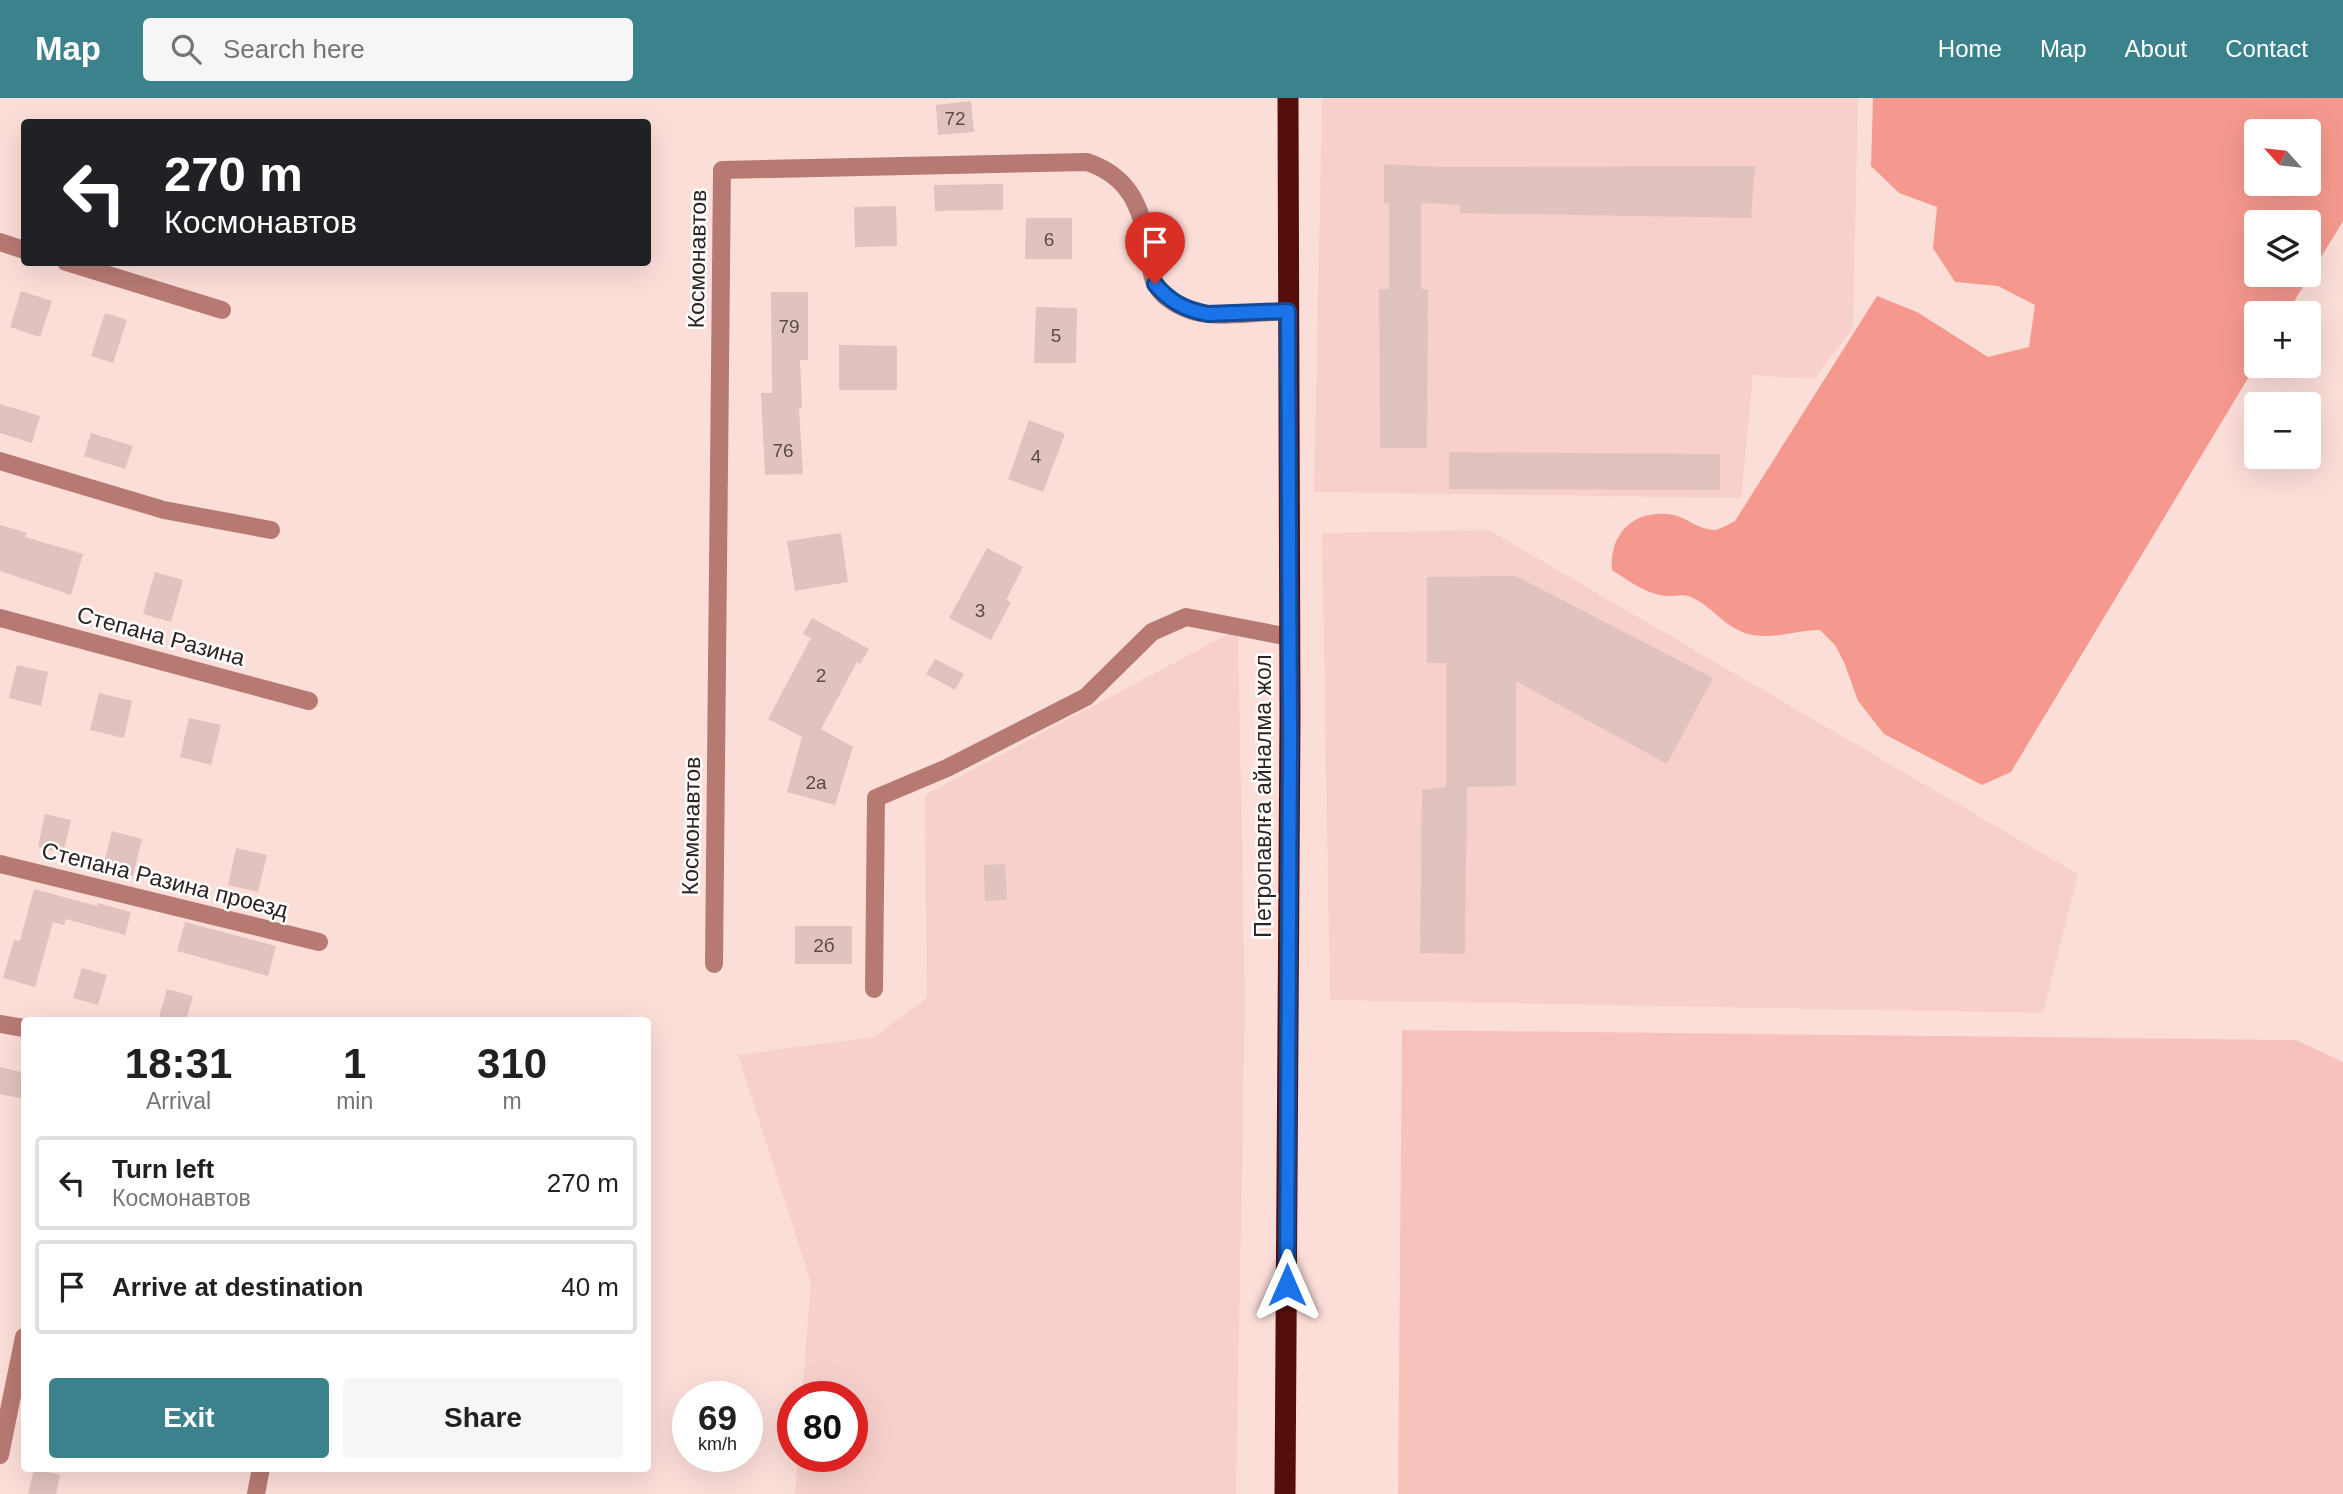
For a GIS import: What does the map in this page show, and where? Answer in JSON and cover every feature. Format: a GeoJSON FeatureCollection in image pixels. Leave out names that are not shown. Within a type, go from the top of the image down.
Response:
{"type":"FeatureCollection","features":[{"type":"Feature","properties":{"kind":"highway","name":"Петропавлға айналма жол"},"geometry":{"type":"LineString","coordinates":[[1285,1494],[1289,637],[1288,98]]}},
{"type":"Feature","properties":{"kind":"street","name":"Космонавтов"},"geometry":{"type":"LineString","coordinates":[[714,964],[722,170],[1087,162],[1104,167],[1117,177],[1138,206],[1145,226],[1155,284],[1166,298],[1183,307],[1208,314],[1288,311]]}},
{"type":"Feature","properties":{"kind":"street"},"geometry":{"type":"LineString","coordinates":[[0,242],[21,249]]}},
{"type":"Feature","properties":{"kind":"street"},"geometry":{"type":"LineString","coordinates":[[79,266],[222,310]]}},
{"type":"Feature","properties":{"kind":"street"},"geometry":{"type":"LineString","coordinates":[[0,461],[164,510],[271,530]]}},
{"type":"Feature","properties":{"kind":"street"},"geometry":{"type":"LineString","coordinates":[[874,989],[876,797],[947,768],[1086,697],[1152,632],[1186,617],[1289,637]]}},
{"type":"Feature","properties":{"kind":"street","name":"Степана Разина"},"geometry":{"type":"LineString","coordinates":[[0,618],[309,701]]}},
{"type":"Feature","properties":{"kind":"street","name":"Степана Разина проезд"},"geometry":{"type":"LineString","coordinates":[[0,864],[319,942]]}},
{"type":"Feature","properties":{"kind":"street"},"geometry":{"type":"LineString","coordinates":[[0,1024],[21,1028]]}},
{"type":"Feature","properties":{"kind":"street"},"geometry":{"type":"LineString","coordinates":[[0,1455],[21,1352]]}},
{"type":"Feature","properties":{"kind":"street"},"geometry":{"type":"LineString","coordinates":[[256,1494],[260,1472]]}},
{"type":"Feature","properties":{"kind":"shaded area"},"geometry":{"type":"Polygon","coordinates":[[[1322,98],[1858,98],[1853,328],[1814,379],[1753,375],[1741,498],[1314,492],[1322,98]]]}},
{"type":"Feature","properties":{"kind":"shaded area"},"geometry":{"type":"Polygon","coordinates":[[[1873,98],[2343,98],[2343,221],[2321,257],[2321,210],[2244,210],[2244,287],[2303,287],[2294,301],[2244,301],[2244,378],[2248,378],[2011,772],[1982,785],[1884,734],[1858,701],[1835,645],[1820,630],[1770,636],[1750,634],[1733,628],[1691,597],[1665,596],[1650,592],[1612,570],[1615,544],[1620,534],[1637,519],[1648,515],[1674,515],[1715,530],[1735,521],[1877,296],[1917,312],[1988,357],[2029,347],[2035,305],[1998,286],[1955,282],[1933,248],[1937,207],[1899,193],[1871,166],[1873,98]]]}},
{"type":"Feature","properties":{"kind":"shaded area"},"geometry":{"type":"Polygon","coordinates":[[[1489,530],[2078,874],[2043,1013],[1330,1000],[1322,533],[1489,530]]]}},
{"type":"Feature","properties":{"kind":"shaded area"},"geometry":{"type":"Polygon","coordinates":[[[1238,629],[1245,1005],[1236,1494],[795,1494],[797,1472],[868,1472],[868,1381],[803,1381],[811,1283],[738,1055],[874,1037],[927,998],[925,795],[1238,629]]]}},
{"type":"Feature","properties":{"kind":"shaded area"},"geometry":{"type":"Polygon","coordinates":[[[1402,1030],[2296,1040],[2343,1062],[2343,1494],[1398,1494],[1402,1030]]]}},
{"type":"Feature","properties":{"kind":"building"},"geometry":{"type":"Polygon","coordinates":[[[971,101],[974,132],[938,135],[936,105],[971,101]]]}},
{"type":"Feature","properties":{"kind":"building"},"geometry":{"type":"Polygon","coordinates":[[[1384,164],[1445,167],[1755,166],[1751,218],[1460,213],[1460,205],[1421,203],[1421,289],[1428,289],[1427,448],[1380,448],[1379,289],[1389,289],[1389,203],[1384,203],[1384,164]]]}},
{"type":"Feature","properties":{"kind":"building"},"geometry":{"type":"Polygon","coordinates":[[[1003,184],[1003,210],[935,211],[934,185],[1003,184]]]}},
{"type":"Feature","properties":{"kind":"building"},"geometry":{"type":"Polygon","coordinates":[[[896,206],[897,246],[855,247],[854,207],[896,206]]]}},
{"type":"Feature","properties":{"kind":"building"},"geometry":{"type":"Polygon","coordinates":[[[1026,218],[1072,218],[1072,259],[1025,259],[1026,218]]]}},
{"type":"Feature","properties":{"kind":"building"},"geometry":{"type":"Polygon","coordinates":[[[21,291],[52,301],[40,337],[10,327],[21,291]]]}},
{"type":"Feature","properties":{"kind":"building"},"geometry":{"type":"Polygon","coordinates":[[[771,292],[808,292],[808,360],[800,360],[802,408],[799,408],[803,474],[765,475],[761,393],[772,393],[771,292]]]}},
{"type":"Feature","properties":{"kind":"building"},"geometry":{"type":"Polygon","coordinates":[[[1036,307],[1077,308],[1076,363],[1034,363],[1036,307]]]}},
{"type":"Feature","properties":{"kind":"building"},"geometry":{"type":"Polygon","coordinates":[[[105,313],[127,320],[113,363],[91,356],[105,313]]]}},
{"type":"Feature","properties":{"kind":"building"},"geometry":{"type":"Polygon","coordinates":[[[839,345],[897,346],[897,390],[839,390],[839,345]]]}},
{"type":"Feature","properties":{"kind":"building"},"geometry":{"type":"Polygon","coordinates":[[[0,404],[40,416],[32,443],[0,433],[0,404]]]}},
{"type":"Feature","properties":{"kind":"building"},"geometry":{"type":"Polygon","coordinates":[[[1029,420],[1065,434],[1043,492],[1008,479],[1029,420]]]}},
{"type":"Feature","properties":{"kind":"building"},"geometry":{"type":"Polygon","coordinates":[[[91,433],[133,446],[125,469],[84,456],[91,433]]]}},
{"type":"Feature","properties":{"kind":"building"},"geometry":{"type":"Polygon","coordinates":[[[1449,452],[1720,454],[1720,490],[1449,489],[1449,452]]]}},
{"type":"Feature","properties":{"kind":"building"},"geometry":{"type":"Polygon","coordinates":[[[0,525],[27,533],[25,537],[83,554],[71,595],[0,571],[0,525]]]}},
{"type":"Feature","properties":{"kind":"building"},"geometry":{"type":"Polygon","coordinates":[[[841,533],[848,582],[795,591],[787,541],[841,533]]]}},
{"type":"Feature","properties":{"kind":"building"},"geometry":{"type":"Polygon","coordinates":[[[987,548],[1023,567],[1006,600],[1011,602],[991,640],[949,618],[987,548]]]}},
{"type":"Feature","properties":{"kind":"building"},"geometry":{"type":"Polygon","coordinates":[[[155,572],[183,580],[171,622],[143,614],[155,572]]]}},
{"type":"Feature","properties":{"kind":"building"},"geometry":{"type":"Polygon","coordinates":[[[1516,576],[1713,678],[1667,764],[1516,681],[1516,786],[1467,787],[1465,954],[1420,953],[1422,790],[1446,787],[1446,663],[1427,663],[1427,577],[1516,576]]]}},
{"type":"Feature","properties":{"kind":"building"},"geometry":{"type":"Polygon","coordinates":[[[812,618],[869,649],[860,664],[857,662],[821,729],[853,747],[835,805],[787,792],[802,737],[768,719],[811,638],[803,634],[812,618]]]}},
{"type":"Feature","properties":{"kind":"building"},"geometry":{"type":"Polygon","coordinates":[[[935,659],[964,674],[955,690],[926,674],[935,659]]]}},
{"type":"Feature","properties":{"kind":"building"},"geometry":{"type":"Polygon","coordinates":[[[17,665],[48,672],[41,706],[9,698],[17,665]]]}},
{"type":"Feature","properties":{"kind":"building"},"geometry":{"type":"Polygon","coordinates":[[[99,693],[132,701],[124,738],[90,730],[99,693]]]}},
{"type":"Feature","properties":{"kind":"building"},"geometry":{"type":"Polygon","coordinates":[[[189,718],[221,725],[211,765],[180,757],[189,718]]]}},
{"type":"Feature","properties":{"kind":"building"},"geometry":{"type":"Polygon","coordinates":[[[45,814],[71,820],[63,853],[38,847],[45,814]]]}},
{"type":"Feature","properties":{"kind":"building"},"geometry":{"type":"Polygon","coordinates":[[[112,831],[142,839],[133,876],[103,868],[112,831]]]}},
{"type":"Feature","properties":{"kind":"building"},"geometry":{"type":"Polygon","coordinates":[[[236,848],[267,855],[258,892],[228,885],[236,848]]]}},
{"type":"Feature","properties":{"kind":"building"},"geometry":{"type":"Polygon","coordinates":[[[1005,864],[1007,900],[985,901],[984,865],[1005,864]]]}},
{"type":"Feature","properties":{"kind":"building"},"geometry":{"type":"Polygon","coordinates":[[[34,889],[131,912],[125,935],[66,919],[64,925],[53,922],[35,987],[3,978],[14,940],[20,941],[34,889]]]}},
{"type":"Feature","properties":{"kind":"building"},"geometry":{"type":"Polygon","coordinates":[[[185,922],[276,946],[268,976],[177,951],[185,922]]]}},
{"type":"Feature","properties":{"kind":"building"},"geometry":{"type":"Polygon","coordinates":[[[795,926],[852,926],[852,964],[795,964],[795,926]]]}},
{"type":"Feature","properties":{"kind":"building"},"geometry":{"type":"Polygon","coordinates":[[[82,968],[107,975],[98,1005],[73,998],[82,968]]]}},
{"type":"Feature","properties":{"kind":"building"},"geometry":{"type":"Polygon","coordinates":[[[167,989],[193,996],[187,1017],[159,1017],[167,989]]]}},
{"type":"Feature","properties":{"kind":"building"},"geometry":{"type":"Polygon","coordinates":[[[0,1067],[21,1072],[21,1098],[0,1094],[0,1067]]]}},
{"type":"Feature","properties":{"kind":"building"},"geometry":{"type":"Polygon","coordinates":[[[33,1472],[60,1475],[56,1494],[28,1494],[33,1472]]]}},
{"type":"Feature","properties":{"kind":"route"},"geometry":{"type":"LineString","coordinates":[[1155,284],[1166,298],[1195,312],[1208,314],[1288,311],[1290,741],[1287,1285]]}}]}
